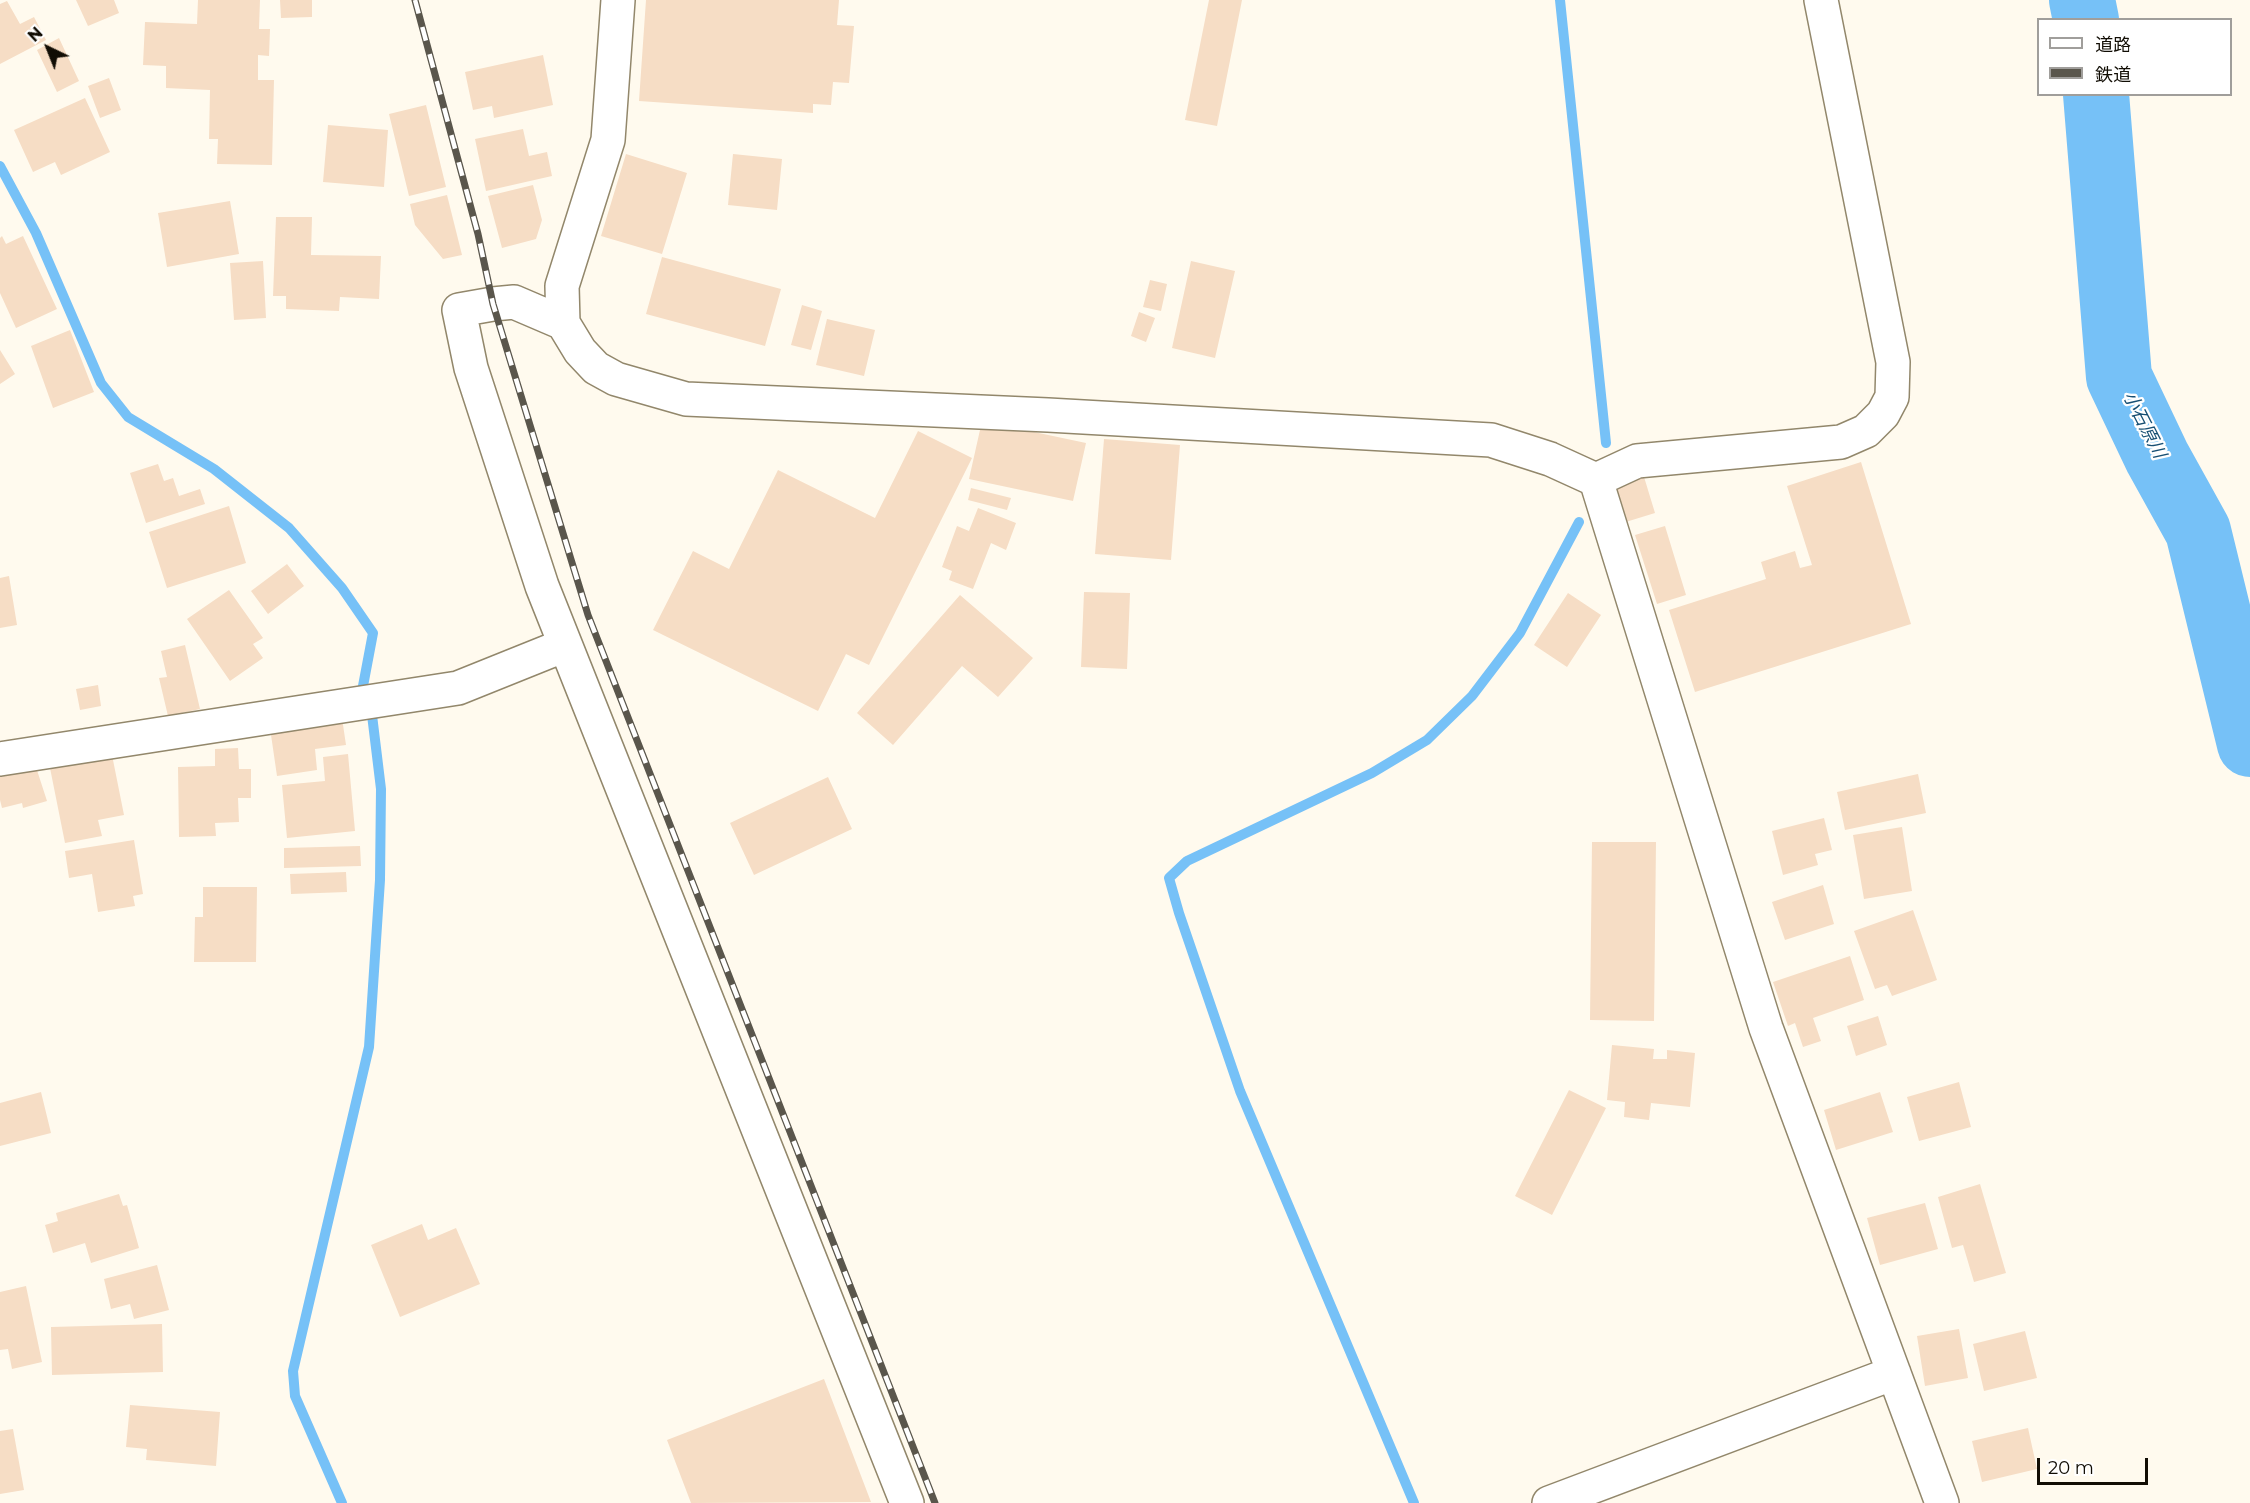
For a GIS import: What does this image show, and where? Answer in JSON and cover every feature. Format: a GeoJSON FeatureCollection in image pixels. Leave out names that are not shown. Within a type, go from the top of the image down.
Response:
{"type":"FeatureCollection","features":[{"type":"Feature","properties":{"kind":"street"},"geometry":{"type":"LineString","coordinates":[[618,0],[608,140],[562,286],[563,323],[580,351],[596,368],[616,379],[686,399],[1048,415],[1491,440],[1550,459],[1596,480],[1766,1028],[1942,1503]]}},
{"type":"Feature","properties":{"kind":"street"},"geometry":{"type":"LineString","coordinates":[[1596,480],[1637,460],[1841,442],[1866,431],[1883,414],[1892,397],[1893,362],[1821,0]]}},
{"type":"Feature","properties":{"kind":"street"},"geometry":{"type":"LineString","coordinates":[[563,323],[514,302],[493,303],[459,310],[471,368],[542,586],[907,1503]]}},
{"type":"Feature","properties":{"kind":"street"},"geometry":{"type":"LineString","coordinates":[[0,759],[458,688],[565,645]]}},
{"type":"Feature","properties":{"kind":"street"},"geometry":{"type":"LineString","coordinates":[[1549,1503],[1894,1373]]}},
{"type":"Feature","properties":{"kind":"building"},"geometry":{"type":"Polygon","coordinates":[[[76,0],[114,0],[119,13],[88,26],[76,0]]]}},
{"type":"Feature","properties":{"kind":"building"},"geometry":{"type":"Polygon","coordinates":[[[198,0],[260,0],[259,29],[270,29],[269,56],[258,55],[258,80],[274,80],[272,165],[217,164],[218,139],[209,139],[210,90],[166,88],[166,66],[143,65],[145,22],[197,24],[198,0]]]}},
{"type":"Feature","properties":{"kind":"building"},"geometry":{"type":"Polygon","coordinates":[[[280,0],[312,0],[312,17],[281,18],[280,0]]]}},
{"type":"Feature","properties":{"kind":"building"},"geometry":{"type":"Polygon","coordinates":[[[646,0],[839,0],[837,25],[854,26],[849,83],[833,82],[831,105],[813,104],[813,113],[639,101],[646,0]]]}},
{"type":"Feature","properties":{"kind":"building"},"geometry":{"type":"Polygon","coordinates":[[[1209,0],[1242,0],[1217,126],[1185,120],[1209,0]]]}},
{"type":"Feature","properties":{"kind":"building"},"geometry":{"type":"Polygon","coordinates":[[[7,1],[20,24],[34,17],[46,40],[0,64],[0,4],[7,1]]]}},
{"type":"Feature","properties":{"kind":"building"},"geometry":{"type":"Polygon","coordinates":[[[59,38],[79,81],[57,92],[37,50],[59,38]]]}},
{"type":"Feature","properties":{"kind":"building"},"geometry":{"type":"Polygon","coordinates":[[[543,55],[553,105],[494,118],[492,106],[473,110],[465,72],[543,55]]]}},
{"type":"Feature","properties":{"kind":"building"},"geometry":{"type":"Polygon","coordinates":[[[109,78],[121,110],[100,118],[88,86],[109,78]]]}},
{"type":"Feature","properties":{"kind":"building"},"geometry":{"type":"Polygon","coordinates":[[[85,98],[110,152],[61,175],[55,162],[33,172],[14,130],[85,98]]]}},
{"type":"Feature","properties":{"kind":"building"},"geometry":{"type":"Polygon","coordinates":[[[426,105],[446,187],[409,196],[389,114],[426,105]]]}},
{"type":"Feature","properties":{"kind":"building"},"geometry":{"type":"Polygon","coordinates":[[[328,125],[388,130],[384,187],[323,182],[328,125]]]}},
{"type":"Feature","properties":{"kind":"building"},"geometry":{"type":"Polygon","coordinates":[[[523,129],[529,156],[547,152],[552,176],[486,191],[475,139],[523,129]]]}},
{"type":"Feature","properties":{"kind":"building"},"geometry":{"type":"Polygon","coordinates":[[[626,154],[687,173],[662,254],[601,236],[626,154]]]}},
{"type":"Feature","properties":{"kind":"building"},"geometry":{"type":"Polygon","coordinates":[[[733,154],[782,159],[777,210],[728,205],[733,154]]]}},
{"type":"Feature","properties":{"kind":"building"},"geometry":{"type":"Polygon","coordinates":[[[533,185],[542,220],[536,239],[502,248],[488,196],[533,185]]]}},
{"type":"Feature","properties":{"kind":"building"},"geometry":{"type":"Polygon","coordinates":[[[447,195],[462,255],[443,259],[415,225],[410,204],[447,195]]]}},
{"type":"Feature","properties":{"kind":"building"},"geometry":{"type":"Polygon","coordinates":[[[230,201],[239,254],[167,267],[158,213],[230,201]]]}},
{"type":"Feature","properties":{"kind":"building"},"geometry":{"type":"Polygon","coordinates":[[[276,217],[312,217],[311,255],[381,256],[379,299],[340,297],[339,311],[286,309],[286,296],[273,296],[276,217]]]}},
{"type":"Feature","properties":{"kind":"building"},"geometry":{"type":"Polygon","coordinates":[[[2,236],[6,244],[23,236],[57,309],[16,328],[0,293],[0,238],[2,236]]]}},
{"type":"Feature","properties":{"kind":"building"},"geometry":{"type":"Polygon","coordinates":[[[662,257],[781,289],[765,346],[646,314],[662,257]]]}},
{"type":"Feature","properties":{"kind":"building"},"geometry":{"type":"Polygon","coordinates":[[[263,261],[266,318],[234,320],[230,263],[263,261]]]}},
{"type":"Feature","properties":{"kind":"building"},"geometry":{"type":"Polygon","coordinates":[[[1191,261],[1235,271],[1215,358],[1172,348],[1191,261]]]}},
{"type":"Feature","properties":{"kind":"building"},"geometry":{"type":"Polygon","coordinates":[[[1150,280],[1167,284],[1161,311],[1143,307],[1150,280]]]}},
{"type":"Feature","properties":{"kind":"building"},"geometry":{"type":"Polygon","coordinates":[[[802,305],[822,311],[811,350],[791,345],[802,305]]]}},
{"type":"Feature","properties":{"kind":"building"},"geometry":{"type":"Polygon","coordinates":[[[1139,312],[1155,318],[1146,342],[1131,336],[1139,312]]]}},
{"type":"Feature","properties":{"kind":"building"},"geometry":{"type":"Polygon","coordinates":[[[827,319],[875,330],[864,376],[816,365],[827,319]]]}},
{"type":"Feature","properties":{"kind":"building"},"geometry":{"type":"Polygon","coordinates":[[[70,330],[94,392],[53,408],[31,346],[70,330]]]}},
{"type":"Feature","properties":{"kind":"building"},"geometry":{"type":"Polygon","coordinates":[[[0,350],[15,374],[0,384],[0,350]]]}},
{"type":"Feature","properties":{"kind":"building"},"geometry":{"type":"Polygon","coordinates":[[[982,421],[1086,443],[1073,501],[969,479],[982,421]]]}},
{"type":"Feature","properties":{"kind":"building"},"geometry":{"type":"Polygon","coordinates":[[[918,431],[972,458],[869,665],[846,654],[818,711],[653,630],[693,551],[729,569],[778,470],[875,518],[918,431]]]}},
{"type":"Feature","properties":{"kind":"building"},"geometry":{"type":"Polygon","coordinates":[[[1104,439],[1180,445],[1171,560],[1095,554],[1104,439]]]}},
{"type":"Feature","properties":{"kind":"building"},"geometry":{"type":"Polygon","coordinates":[[[1861,462],[1911,624],[1695,692],[1669,610],[1766,579],[1761,562],[1795,551],[1800,568],[1812,565],[1787,486],[1861,462]]]}},
{"type":"Feature","properties":{"kind":"building"},"geometry":{"type":"Polygon","coordinates":[[[158,464],[164,481],[173,478],[179,496],[200,489],[205,504],[146,523],[130,473],[158,464]]]}},
{"type":"Feature","properties":{"kind":"building"},"geometry":{"type":"Polygon","coordinates":[[[1641,467],[1655,513],[1616,525],[1602,480],[1641,467]]]}},
{"type":"Feature","properties":{"kind":"building"},"geometry":{"type":"Polygon","coordinates":[[[971,488],[1011,498],[1007,510],[968,500],[971,488]]]}},
{"type":"Feature","properties":{"kind":"building"},"geometry":{"type":"Polygon","coordinates":[[[229,506],[246,563],[167,588],[149,532],[229,506]]]}},
{"type":"Feature","properties":{"kind":"building"},"geometry":{"type":"Polygon","coordinates":[[[978,508],[1016,523],[1006,550],[991,543],[973,589],[949,580],[952,571],[942,567],[957,526],[969,531],[978,508]]]}},
{"type":"Feature","properties":{"kind":"building"},"geometry":{"type":"Polygon","coordinates":[[[1665,526],[1686,595],[1657,604],[1635,535],[1665,526]]]}},
{"type":"Feature","properties":{"kind":"building"},"geometry":{"type":"Polygon","coordinates":[[[287,564],[304,586],[268,614],[251,591],[287,564]]]}},
{"type":"Feature","properties":{"kind":"building"},"geometry":{"type":"Polygon","coordinates":[[[9,576],[17,625],[0,628],[0,578],[9,576]]]}},
{"type":"Feature","properties":{"kind":"building"},"geometry":{"type":"Polygon","coordinates":[[[229,590],[263,638],[253,644],[263,658],[230,681],[187,619],[229,590]]]}},
{"type":"Feature","properties":{"kind":"building"},"geometry":{"type":"Polygon","coordinates":[[[1084,592],[1130,593],[1127,669],[1081,667],[1084,592]]]}},
{"type":"Feature","properties":{"kind":"building"},"geometry":{"type":"Polygon","coordinates":[[[1568,593],[1601,615],[1567,667],[1534,645],[1568,593]]]}},
{"type":"Feature","properties":{"kind":"building"},"geometry":{"type":"Polygon","coordinates":[[[960,595],[1033,658],[998,697],[962,666],[893,745],[857,713],[960,595]]]}},
{"type":"Feature","properties":{"kind":"building"},"geometry":{"type":"Polygon","coordinates":[[[185,645],[200,709],[168,716],[159,678],[167,677],[161,651],[185,645]]]}},
{"type":"Feature","properties":{"kind":"building"},"geometry":{"type":"Polygon","coordinates":[[[98,685],[101,706],[80,710],[76,689],[98,685]]]}},
{"type":"Feature","properties":{"kind":"building"},"geometry":{"type":"Polygon","coordinates":[[[342,718],[346,745],[315,749],[317,770],[277,776],[270,728],[342,718]]]}},
{"type":"Feature","properties":{"kind":"building"},"geometry":{"type":"Polygon","coordinates":[[[238,748],[239,769],[251,769],[251,798],[238,798],[239,822],[215,823],[216,836],[179,837],[178,767],[215,766],[215,749],[238,748]]]}},
{"type":"Feature","properties":{"kind":"building"},"geometry":{"type":"Polygon","coordinates":[[[111,750],[124,815],[98,820],[102,836],[65,843],[49,763],[111,750]]]}},
{"type":"Feature","properties":{"kind":"building"},"geometry":{"type":"Polygon","coordinates":[[[348,754],[355,831],[287,838],[282,785],[325,781],[323,757],[348,754]]]}},
{"type":"Feature","properties":{"kind":"building"},"geometry":{"type":"Polygon","coordinates":[[[35,764],[47,801],[23,808],[22,803],[2,808],[0,775],[35,764]]]}},
{"type":"Feature","properties":{"kind":"building"},"geometry":{"type":"Polygon","coordinates":[[[1918,774],[1926,813],[1845,830],[1837,792],[1918,774]]]}},
{"type":"Feature","properties":{"kind":"building"},"geometry":{"type":"Polygon","coordinates":[[[828,777],[852,829],[754,875],[730,823],[828,777]]]}},
{"type":"Feature","properties":{"kind":"building"},"geometry":{"type":"Polygon","coordinates":[[[1824,818],[1832,850],[1815,854],[1818,865],[1783,875],[1772,831],[1824,818]]]}},
{"type":"Feature","properties":{"kind":"building"},"geometry":{"type":"Polygon","coordinates":[[[1902,827],[1912,891],[1864,899],[1853,835],[1902,827]]]}},
{"type":"Feature","properties":{"kind":"building"},"geometry":{"type":"Polygon","coordinates":[[[134,840],[143,894],[133,896],[135,906],[98,912],[92,874],[69,878],[65,851],[134,840]]]}},
{"type":"Feature","properties":{"kind":"building"},"geometry":{"type":"Polygon","coordinates":[[[1592,842],[1656,842],[1654,1021],[1590,1020],[1592,842]]]}},
{"type":"Feature","properties":{"kind":"building"},"geometry":{"type":"Polygon","coordinates":[[[360,846],[361,866],[284,868],[284,848],[360,846]]]}},
{"type":"Feature","properties":{"kind":"building"},"geometry":{"type":"Polygon","coordinates":[[[346,872],[347,892],[291,894],[290,874],[346,872]]]}},
{"type":"Feature","properties":{"kind":"building"},"geometry":{"type":"Polygon","coordinates":[[[1823,885],[1834,924],[1785,940],[1772,902],[1823,885]]]}},
{"type":"Feature","properties":{"kind":"building"},"geometry":{"type":"Polygon","coordinates":[[[203,887],[257,887],[256,962],[194,962],[195,917],[203,917],[203,887]]]}},
{"type":"Feature","properties":{"kind":"building"},"geometry":{"type":"Polygon","coordinates":[[[1913,910],[1937,980],[1892,996],[1887,985],[1875,989],[1854,931],[1913,910]]]}},
{"type":"Feature","properties":{"kind":"building"},"geometry":{"type":"Polygon","coordinates":[[[1850,956],[1864,1000],[1813,1018],[1821,1041],[1803,1047],[1795,1023],[1788,1026],[1773,982],[1850,956]]]}},
{"type":"Feature","properties":{"kind":"building"},"geometry":{"type":"Polygon","coordinates":[[[1878,1016],[1887,1045],[1856,1056],[1847,1026],[1878,1016]]]}},
{"type":"Feature","properties":{"kind":"building"},"geometry":{"type":"Polygon","coordinates":[[[1612,1045],[1654,1049],[1653,1059],[1667,1059],[1667,1050],[1695,1053],[1690,1107],[1651,1103],[1649,1120],[1624,1117],[1625,1102],[1607,1100],[1612,1045]]]}},
{"type":"Feature","properties":{"kind":"building"},"geometry":{"type":"Polygon","coordinates":[[[1959,1082],[1971,1127],[1919,1141],[1907,1097],[1959,1082]]]}},
{"type":"Feature","properties":{"kind":"building"},"geometry":{"type":"Polygon","coordinates":[[[1569,1090],[1606,1108],[1552,1215],[1515,1196],[1569,1090]]]}},
{"type":"Feature","properties":{"kind":"building"},"geometry":{"type":"Polygon","coordinates":[[[41,1092],[51,1133],[0,1146],[0,1103],[41,1092]]]}},
{"type":"Feature","properties":{"kind":"building"},"geometry":{"type":"Polygon","coordinates":[[[1880,1092],[1893,1132],[1836,1150],[1824,1110],[1880,1092]]]}},
{"type":"Feature","properties":{"kind":"building"},"geometry":{"type":"Polygon","coordinates":[[[1980,1184],[2006,1273],[1974,1282],[1963,1245],[1952,1248],[1938,1197],[1980,1184]]]}},
{"type":"Feature","properties":{"kind":"building"},"geometry":{"type":"Polygon","coordinates":[[[119,1194],[123,1206],[127,1205],[139,1248],[91,1263],[85,1243],[53,1253],[45,1225],[58,1221],[56,1213],[119,1194]]]}},
{"type":"Feature","properties":{"kind":"building"},"geometry":{"type":"Polygon","coordinates":[[[1925,1203],[1938,1249],[1880,1265],[1867,1218],[1925,1203]]]}},
{"type":"Feature","properties":{"kind":"building"},"geometry":{"type":"Polygon","coordinates":[[[422,1224],[428,1240],[456,1228],[480,1284],[400,1317],[371,1245],[422,1224]]]}},
{"type":"Feature","properties":{"kind":"building"},"geometry":{"type":"Polygon","coordinates":[[[157,1265],[169,1310],[134,1319],[130,1304],[111,1309],[104,1279],[157,1265]]]}},
{"type":"Feature","properties":{"kind":"building"},"geometry":{"type":"Polygon","coordinates":[[[26,1286],[42,1362],[12,1369],[8,1349],[0,1350],[0,1292],[26,1286]]]}},
{"type":"Feature","properties":{"kind":"building"},"geometry":{"type":"Polygon","coordinates":[[[162,1324],[163,1372],[52,1375],[51,1327],[162,1324]]]}},
{"type":"Feature","properties":{"kind":"building"},"geometry":{"type":"Polygon","coordinates":[[[1959,1329],[1968,1378],[1925,1386],[1917,1336],[1959,1329]]]}},
{"type":"Feature","properties":{"kind":"building"},"geometry":{"type":"Polygon","coordinates":[[[2025,1331],[2037,1378],[1984,1391],[1973,1344],[2025,1331]]]}},
{"type":"Feature","properties":{"kind":"building"},"geometry":{"type":"Polygon","coordinates":[[[824,1379],[871,1502],[691,1503],[667,1440],[824,1379]]]}},
{"type":"Feature","properties":{"kind":"building"},"geometry":{"type":"Polygon","coordinates":[[[130,1405],[220,1412],[216,1466],[146,1460],[147,1449],[126,1447],[130,1405]]]}},
{"type":"Feature","properties":{"kind":"building"},"geometry":{"type":"Polygon","coordinates":[[[2028,1428],[2037,1469],[1982,1482],[1972,1441],[2028,1428]]]}},
{"type":"Feature","properties":{"kind":"building"},"geometry":{"type":"Polygon","coordinates":[[[13,1429],[24,1490],[0,1494],[0,1431],[13,1429]]]}},
{"type":"Feature","properties":{"kind":"waterway"},"geometry":{"type":"LineString","coordinates":[[1560,0],[1606,443]]}},
{"type":"Feature","properties":{"kind":"waterway","name":"小石原川"},"geometry":{"type":"LineString","coordinates":[[2082,0],[2086,18]]}},
{"type":"Feature","properties":{"kind":"waterway","name":"小石原川"},"geometry":{"type":"LineString","coordinates":[[2096,96],[2119,377],[2157,457],[2198,531],[2250,744]]}},
{"type":"Feature","properties":{"kind":"waterway"},"geometry":{"type":"LineString","coordinates":[[0,166],[36,233],[101,383],[128,417],[214,469],[289,528],[342,588],[373,633],[363,686],[372,715],[381,789],[380,880],[369,1047],[293,1371],[295,1396],[342,1503]]}},
{"type":"Feature","properties":{"kind":"waterway"},"geometry":{"type":"LineString","coordinates":[[1414,1503],[1240,1091],[1169,878],[1187,861],[1372,773],[1427,740],[1472,696],[1520,633],[1579,522]]}},
{"type":"Feature","properties":{"kind":"railway"},"geometry":{"type":"LineString","coordinates":[[415,0],[478,234],[493,304],[588,615],[935,1503]]}}]}
